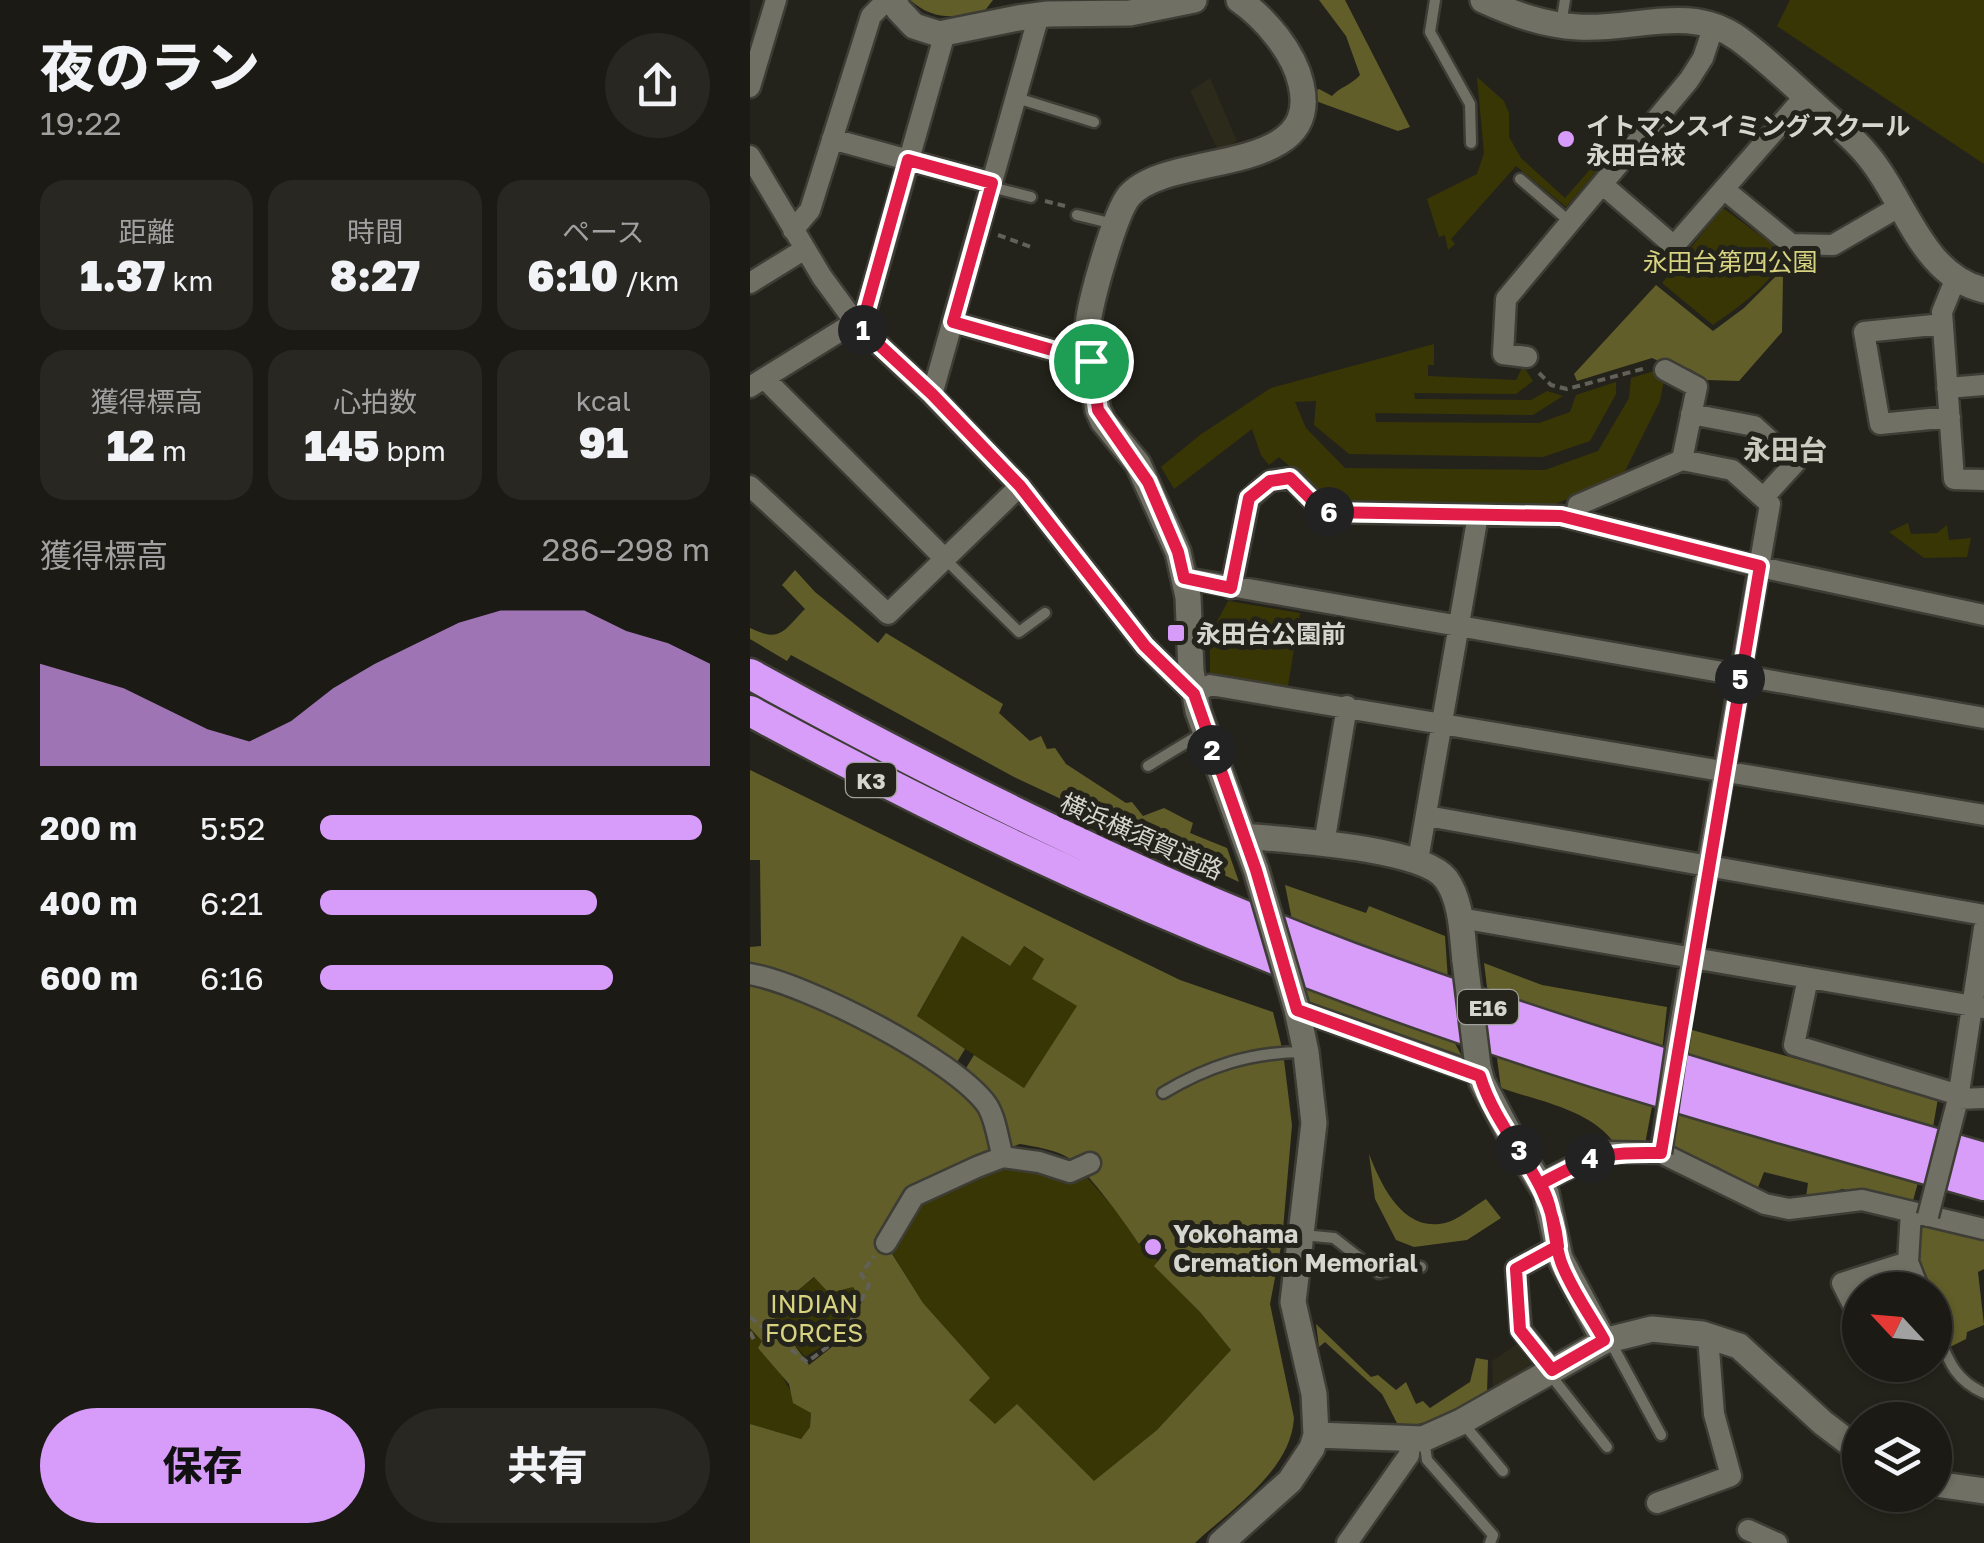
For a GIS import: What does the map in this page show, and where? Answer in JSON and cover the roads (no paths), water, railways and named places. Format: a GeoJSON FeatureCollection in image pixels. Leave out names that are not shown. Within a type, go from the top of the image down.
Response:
{"type":"FeatureCollection","features":[{"type":"Feature","properties":{"kind":"highway"},"geometry":{"type":"LineString","coordinates":[[750,656],[1000,821]]}},
{"type":"Feature","properties":{"kind":"highway","name":"横浜横須賀道路"},"geometry":{"type":"LineString","coordinates":[[750,674],[1149,905],[1346,986],[1707,1108],[1984,1185]]}},
{"type":"Feature","properties":{"kind":"highway","name":"横浜横須賀道路"},"geometry":{"type":"LineString","coordinates":[[750,710],[1000,821],[1421,983],[1708,1079],[1984,1158]]}},
{"type":"Feature","properties":{"kind":"highway","name":"K3"},"geometry":{"type":"LineString","coordinates":[[750,726],[1000,821]]}},
{"type":"Feature","properties":{"kind":"street"},"geometry":{"type":"LineString","coordinates":[[750,87],[776,0]]}},
{"type":"Feature","properties":{"kind":"street"},"geometry":{"type":"LineString","coordinates":[[793,230],[810,210],[871,16],[882,1],[925,32],[945,34],[1006,11],[1038,15],[1130,13],[1194,0]]}},
{"type":"Feature","properties":{"kind":"street"},"geometry":{"type":"LineString","coordinates":[[1221,1543],[1290,1482],[1316,1435],[1314,1394],[1293,1302],[1314,1124],[1297,1010],[1256,870],[1194,694],[1184,578],[1178,552],[1148,482],[1098,410],[1089,317],[1116,225],[1129,196],[1144,184],[1267,150],[1295,127],[1302,114],[1304,98],[1296,67],[1270,28],[1238,0]]}},
{"type":"Feature","properties":{"kind":"street"},"geometry":{"type":"LineString","coordinates":[[1492,2],[1526,19],[1563,12],[1608,26],[1663,19],[1694,19],[1714,24],[1747,45],[1860,146],[1902,205],[1934,262],[1955,280],[1984,290]]}},
{"type":"Feature","properties":{"kind":"street"},"geometry":{"type":"LineString","coordinates":[[932,394],[1038,15]]}},
{"type":"Feature","properties":{"kind":"street"},"geometry":{"type":"LineString","coordinates":[[1527,357],[1503,354],[1506,299],[1689,80],[1703,58],[1714,24]]}},
{"type":"Feature","properties":{"kind":"street"},"geometry":{"type":"LineString","coordinates":[[945,34],[858,325],[757,382],[945,559]]}},
{"type":"Feature","properties":{"kind":"street"},"geometry":{"type":"LineString","coordinates":[[1602,184],[1674,246],[1805,96]]}},
{"type":"Feature","properties":{"kind":"street"},"geometry":{"type":"LineString","coordinates":[[832,139],[991,185]]}},
{"type":"Feature","properties":{"kind":"street"},"geometry":{"type":"LineString","coordinates":[[751,162],[858,325],[932,394],[1020,486],[1145,646],[1194,694]]}},
{"type":"Feature","properties":{"kind":"street"},"geometry":{"type":"LineString","coordinates":[[1725,190],[1791,244],[1833,245],[1902,205]]}},
{"type":"Feature","properties":{"kind":"street"},"geometry":{"type":"LineString","coordinates":[[750,283],[805,249]]}},
{"type":"Feature","properties":{"kind":"street"},"geometry":{"type":"LineString","coordinates":[[1955,280],[1942,312],[1954,479],[1984,480]]}},
{"type":"Feature","properties":{"kind":"street"},"geometry":{"type":"LineString","coordinates":[[953,322],[1091,361]]}},
{"type":"Feature","properties":{"kind":"street"},"geometry":{"type":"LineString","coordinates":[[1943,324],[1864,332],[1880,424],[1950,417]]}},
{"type":"Feature","properties":{"kind":"street"},"geometry":{"type":"LineString","coordinates":[[1662,368],[1697,387],[1682,460]]}},
{"type":"Feature","properties":{"kind":"street"},"geometry":{"type":"LineString","coordinates":[[1948,388],[1984,385]]}},
{"type":"Feature","properties":{"kind":"street"},"geometry":{"type":"LineString","coordinates":[[1692,414],[1754,426],[1795,463],[1764,496]]}},
{"type":"Feature","properties":{"kind":"street"},"geometry":{"type":"LineString","coordinates":[[1574,520],[1578,505],[1682,460],[1732,470],[1770,504],[1661,1153]]}},
{"type":"Feature","properties":{"kind":"street"},"geometry":{"type":"LineString","coordinates":[[1231,588],[1249,498],[1270,481],[1290,478],[1324,512],[1561,516],[1760,566],[1984,615]]}},
{"type":"Feature","properties":{"kind":"street"},"geometry":{"type":"LineString","coordinates":[[750,486],[888,614],[1020,486]]}},
{"type":"Feature","properties":{"kind":"street"},"geometry":{"type":"LineString","coordinates":[[1418,860],[1478,515]]}},
{"type":"Feature","properties":{"kind":"street"},"geometry":{"type":"LineString","coordinates":[[1184,578],[1984,718]]}},
{"type":"Feature","properties":{"kind":"street"},"geometry":{"type":"LineString","coordinates":[[1194,694],[1210,685],[1984,815]]}},
{"type":"Feature","properties":{"kind":"street"},"geometry":{"type":"LineString","coordinates":[[1324,844],[1347,706]]}},
{"type":"Feature","properties":{"kind":"street"},"geometry":{"type":"LineString","coordinates":[[1427,816],[1984,915]]}},
{"type":"Feature","properties":{"kind":"street"},"geometry":{"type":"LineString","coordinates":[[1244,836],[1324,844],[1418,860],[1445,878],[1460,918],[1479,1071],[1510,1136],[1546,1193],[1567,1274],[1607,1340]]}},
{"type":"Feature","properties":{"kind":"street"},"geometry":{"type":"LineString","coordinates":[[1460,918],[1978,1007]]}},
{"type":"Feature","properties":{"kind":"street"},"geometry":{"type":"LineString","coordinates":[[1912,1272],[1908,1262],[1959,1097],[1978,1007],[1984,928]]}},
{"type":"Feature","properties":{"kind":"street"},"geometry":{"type":"LineString","coordinates":[[750,974],[850,1013],[957,1073],[989,1107],[1003,1157]]}},
{"type":"Feature","properties":{"kind":"street"},"geometry":{"type":"LineString","coordinates":[[1808,978],[1794,1045],[1959,1097],[1984,1098]]}},
{"type":"Feature","properties":{"kind":"street"},"geometry":{"type":"LineString","coordinates":[[1297,1010],[1479,1071]]}},
{"type":"Feature","properties":{"kind":"street"},"geometry":{"type":"LineString","coordinates":[[1540,1184],[1587,1159],[1610,1152],[1661,1153],[1777,1206],[1813,1208],[1862,1200],[1984,1229]]}},
{"type":"Feature","properties":{"kind":"street"},"geometry":{"type":"LineString","coordinates":[[886,1243],[914,1196],[1003,1157],[1070,1172],[1090,1163]]}},
{"type":"Feature","properties":{"kind":"street"},"geometry":{"type":"LineString","coordinates":[[1550,1371],[1520,1330],[1516,1269],[1558,1246]]}},
{"type":"Feature","properties":{"kind":"street"},"geometry":{"type":"LineString","coordinates":[[1877,1272],[1908,1262]]}},
{"type":"Feature","properties":{"kind":"street"},"geometry":{"type":"LineString","coordinates":[[1316,1435],[1417,1439],[1461,1422],[1607,1340],[1652,1329],[1708,1336],[1740,1346],[1842,1436]]}},
{"type":"Feature","properties":{"kind":"street"},"geometry":{"type":"LineString","coordinates":[[1657,1503],[1731,1476],[1714,1414],[1708,1336]]}},
{"type":"Feature","properties":{"kind":"street"},"geometry":{"type":"LineString","coordinates":[[1347,1543],[1417,1439]]}},
{"type":"Feature","properties":{"kind":"street"},"geometry":{"type":"LineString","coordinates":[[1952,1486],[1984,1491]]}},
{"type":"Feature","properties":{"kind":"street"},"geometry":{"type":"LineString","coordinates":[[1748,1530],[1777,1543]]}},
{"type":"Feature","properties":{"kind":"lane"},"geometry":{"type":"LineString","coordinates":[[1435,0],[1430,32],[1470,104],[1472,143]]}},
{"type":"Feature","properties":{"kind":"lane"},"geometry":{"type":"LineString","coordinates":[[1016,97],[1094,122]]}},
{"type":"Feature","properties":{"kind":"lane"},"geometry":{"type":"LineString","coordinates":[[1520,180],[1570,222]]}},
{"type":"Feature","properties":{"kind":"lane"},"geometry":{"type":"LineString","coordinates":[[991,185],[1031,197]]}},
{"type":"Feature","properties":{"kind":"lane"},"geometry":{"type":"LineString","coordinates":[[1077,212],[1116,225]]}},
{"type":"Feature","properties":{"kind":"lane"},"geometry":{"type":"LineString","coordinates":[[945,559],[1019,632],[1046,614]]}},
{"type":"Feature","properties":{"kind":"lane"},"geometry":{"type":"LineString","coordinates":[[1148,766],[1205,731]]}},
{"type":"Feature","properties":{"kind":"lane"},"geometry":{"type":"LineString","coordinates":[[1163,1093],[1220,1064],[1250,1055],[1306,1052]]}},
{"type":"Feature","properties":{"kind":"lane"},"geometry":{"type":"LineString","coordinates":[[1302,1234],[1334,1238],[1379,1273],[1409,1264],[1421,1267]]}},
{"type":"Feature","properties":{"kind":"lane"},"geometry":{"type":"LineString","coordinates":[[1607,1340],[1661,1435]]}},
{"type":"Feature","properties":{"kind":"lane"},"geometry":{"type":"LineString","coordinates":[[1952,1370],[1984,1393]]}},
{"type":"Feature","properties":{"kind":"lane"},"geometry":{"type":"LineString","coordinates":[[1550,1371],[1607,1447]]}},
{"type":"Feature","properties":{"kind":"lane"},"geometry":{"type":"LineString","coordinates":[[1461,1422],[1503,1472]]}},
{"type":"Feature","properties":{"kind":"lane"},"geometry":{"type":"LineString","coordinates":[[1417,1439],[1427,1460],[1493,1535],[1490,1543]]}},
{"type":"Feature","properties":{"kind":"place","name":"イトマンスイミングスクール 永田台校"},"geometry":{"type":"Point","coordinates":[1566,139]}},
{"type":"Feature","properties":{"kind":"place","name":"永田台公園前"},"geometry":{"type":"Point","coordinates":[1176,633]}},
{"type":"Feature","properties":{"kind":"place","name":"Yokohama Cremation Memorial"},"geometry":{"type":"Point","coordinates":[1153,1247]}},
{"type":"Feature","properties":{"kind":"district","name":"永田台"},"geometry":{"type":"Point","coordinates":[1785,449]}},
{"type":"Feature","properties":{"kind":"park label","name":"永田台第四公園"},"geometry":{"type":"Point","coordinates":[1730,261]}},
{"type":"Feature","properties":{"kind":"park label","name":"INDIAN FORCES"},"geometry":{"type":"Point","coordinates":[814,1318]}}]}
